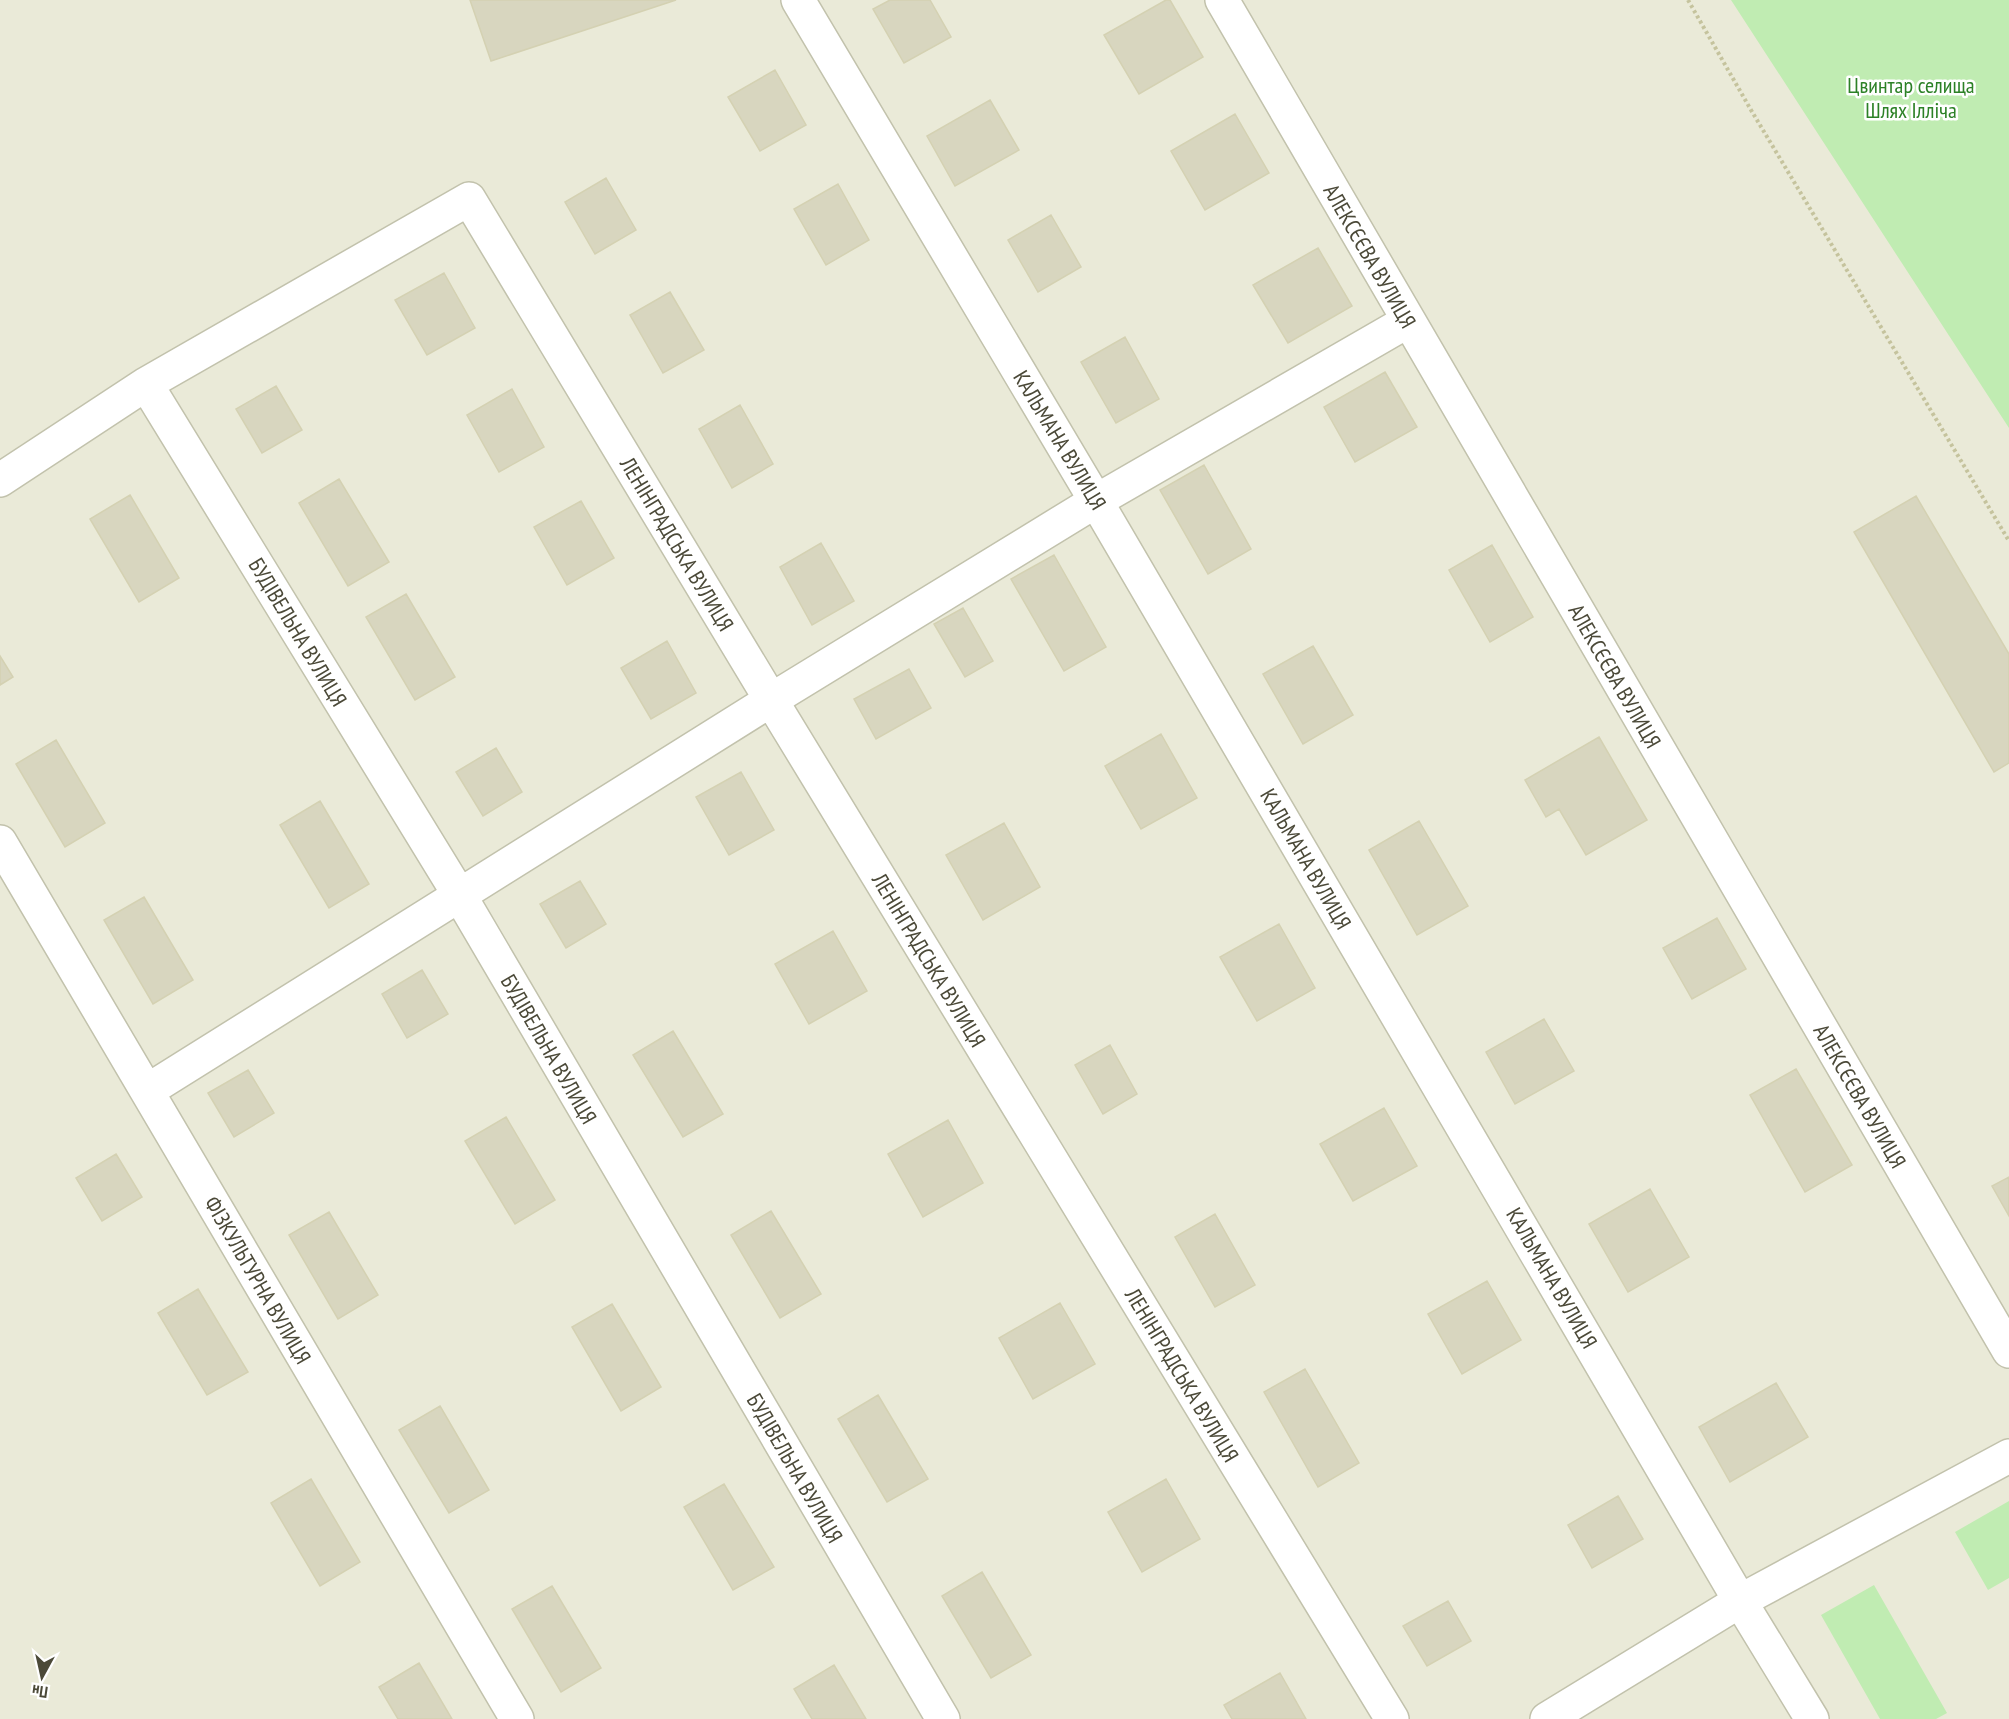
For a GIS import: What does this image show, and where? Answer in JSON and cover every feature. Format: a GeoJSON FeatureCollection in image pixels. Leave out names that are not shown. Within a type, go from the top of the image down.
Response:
{"type":"FeatureCollection","features":[{"type":"Feature","properties":{"kind":"street","name":"КАЛЬМАНА ВУЛИЦЯ"},"geometry":{"type":"LineString","coordinates":[[798,0],[1096,501],[1740,1601],[1812,1719]]}},
{"type":"Feature","properties":{"kind":"street","name":"АЛЕКСЄЄВА ВУЛИЦЯ"},"geometry":{"type":"LineString","coordinates":[[1222,0],[2009,1351]]}},
{"type":"Feature","properties":{"kind":"street","name":"ЛЕНІНГРАДСЬКА ВУЛИЦЯ"},"geometry":{"type":"LineString","coordinates":[[146,384],[469,199],[771,700],[1392,1719]]}},
{"type":"Feature","properties":{"kind":"street"},"geometry":{"type":"LineString","coordinates":[[147,1091],[771,700],[1096,501],[1408,321]]}},
{"type":"Feature","properties":{"kind":"street"},"geometry":{"type":"LineString","coordinates":[[0,480],[146,384]]}},
{"type":"Feature","properties":{"kind":"street","name":"БУДІВЕЛЬНА ВУЛИЦЯ"},"geometry":{"type":"LineString","coordinates":[[146,384],[459,896],[943,1719]]}},
{"type":"Feature","properties":{"kind":"street","name":"ФIЗКУЛЬТУРНА ВУЛИЦЯ"},"geometry":{"type":"LineString","coordinates":[[0,842],[516,1719]]}},
{"type":"Feature","properties":{"kind":"street"},"geometry":{"type":"LineString","coordinates":[[1547,1719],[1740,1601],[2009,1456]]}},
{"type":"Feature","properties":{"kind":"path"},"geometry":{"type":"LineString","coordinates":[[1688,0],[1751,110],[2009,541]]}},
{"type":"Feature","properties":{"kind":"shaded area"},"geometry":{"type":"Polygon","coordinates":[[[0,0],[2009,0],[2009,1719],[0,1719],[0,0]]]}},
{"type":"Feature","properties":{"kind":"green space","name":"Цвинтар селища Шлях Ілліча"},"geometry":{"type":"Polygon","coordinates":[[[1731,0],[2009,0],[2009,428],[1731,0]]]}},
{"type":"Feature","properties":{"kind":"green space"},"geometry":{"type":"Polygon","coordinates":[[[2009,1501],[2009,1578],[1988,1590],[1955,1532],[2009,1501]]]}},
{"type":"Feature","properties":{"kind":"green space"},"geometry":{"type":"Polygon","coordinates":[[[1874,1585],[1947,1713],[1936,1719],[1880,1719],[1821,1615],[1874,1585]]]}},
{"type":"Feature","properties":{"kind":"building"},"geometry":{"type":"Polygon","coordinates":[[[470,0],[676,0],[491,61],[470,0]]]}},
{"type":"Feature","properties":{"kind":"building"},"geometry":{"type":"Polygon","coordinates":[[[890,0],[930,0],[951,37],[904,63],[873,9],[890,0]]]}},
{"type":"Feature","properties":{"kind":"building"},"geometry":{"type":"Polygon","coordinates":[[[1166,0],[1170,0],[1203,57],[1139,94],[1104,35],[1166,0]]]}},
{"type":"Feature","properties":{"kind":"building"},"geometry":{"type":"Polygon","coordinates":[[[775,70],[806,125],[760,151],[728,97],[775,70]]]}},
{"type":"Feature","properties":{"kind":"building"},"geometry":{"type":"Polygon","coordinates":[[[990,100],[1019,150],[955,186],[927,136],[990,100]]]}},
{"type":"Feature","properties":{"kind":"building"},"geometry":{"type":"Polygon","coordinates":[[[1235,114],[1269,173],[1205,210],[1171,151],[1235,114]]]}},
{"type":"Feature","properties":{"kind":"building"},"geometry":{"type":"Polygon","coordinates":[[[606,178],[636,230],[595,254],[565,202],[606,178]]]}},
{"type":"Feature","properties":{"kind":"building"},"geometry":{"type":"Polygon","coordinates":[[[838,184],[869,240],[826,265],[794,209],[838,184]]]}},
{"type":"Feature","properties":{"kind":"building"},"geometry":{"type":"Polygon","coordinates":[[[1051,215],[1081,267],[1038,292],[1008,240],[1051,215]]]}},
{"type":"Feature","properties":{"kind":"building"},"geometry":{"type":"Polygon","coordinates":[[[1318,248],[1352,306],[1288,343],[1253,285],[1318,248]]]}},
{"type":"Feature","properties":{"kind":"building"},"geometry":{"type":"Polygon","coordinates":[[[444,273],[475,328],[427,355],[395,300],[444,273]]]}},
{"type":"Feature","properties":{"kind":"building"},"geometry":{"type":"Polygon","coordinates":[[[670,292],[704,350],[663,373],[630,315],[670,292]]]}},
{"type":"Feature","properties":{"kind":"building"},"geometry":{"type":"Polygon","coordinates":[[[1125,337],[1159,399],[1116,423],[1081,362],[1125,337]]]}},
{"type":"Feature","properties":{"kind":"building"},"geometry":{"type":"Polygon","coordinates":[[[1385,372],[1417,427],[1355,462],[1324,407],[1385,372]]]}},
{"type":"Feature","properties":{"kind":"building"},"geometry":{"type":"Polygon","coordinates":[[[276,386],[302,430],[262,453],[236,409],[276,386]]]}},
{"type":"Feature","properties":{"kind":"building"},"geometry":{"type":"Polygon","coordinates":[[[512,389],[544,447],[499,472],[467,415],[512,389]]]}},
{"type":"Feature","properties":{"kind":"building"},"geometry":{"type":"Polygon","coordinates":[[[740,405],[773,464],[732,488],[699,429],[740,405]]]}},
{"type":"Feature","properties":{"kind":"building"},"geometry":{"type":"Polygon","coordinates":[[[1204,465],[1251,549],[1208,574],[1160,490],[1204,465]]]}},
{"type":"Feature","properties":{"kind":"building"},"geometry":{"type":"Polygon","coordinates":[[[339,479],[389,562],[348,586],[299,503],[339,479]]]}},
{"type":"Feature","properties":{"kind":"building"},"geometry":{"type":"Polygon","coordinates":[[[130,495],[179,578],[139,602],[90,519],[130,495]]]}},
{"type":"Feature","properties":{"kind":"building"},"geometry":{"type":"Polygon","coordinates":[[[1916,496],[2009,654],[2009,763],[1994,772],[1854,532],[1916,496]]]}},
{"type":"Feature","properties":{"kind":"building"},"geometry":{"type":"Polygon","coordinates":[[[581,501],[614,558],[567,585],[534,527],[581,501]]]}},
{"type":"Feature","properties":{"kind":"building"},"geometry":{"type":"Polygon","coordinates":[[[821,543],[854,601],[812,625],[780,567],[821,543]]]}},
{"type":"Feature","properties":{"kind":"building"},"geometry":{"type":"Polygon","coordinates":[[[1492,545],[1533,617],[1490,642],[1449,570],[1492,545]]]}},
{"type":"Feature","properties":{"kind":"building"},"geometry":{"type":"Polygon","coordinates":[[[1054,555],[1106,647],[1064,671],[1011,579],[1054,555]]]}},
{"type":"Feature","properties":{"kind":"building"},"geometry":{"type":"Polygon","coordinates":[[[406,594],[455,677],[415,700],[366,617],[406,594]]]}},
{"type":"Feature","properties":{"kind":"building"},"geometry":{"type":"Polygon","coordinates":[[[963,608],[993,661],[965,677],[934,624],[963,608]]]}},
{"type":"Feature","properties":{"kind":"building"},"geometry":{"type":"Polygon","coordinates":[[[667,641],[696,693],[651,719],[621,668],[667,641]]]}},
{"type":"Feature","properties":{"kind":"building"},"geometry":{"type":"Polygon","coordinates":[[[1313,646],[1353,715],[1303,744],[1263,674],[1313,646]]]}},
{"type":"Feature","properties":{"kind":"building"},"geometry":{"type":"Polygon","coordinates":[[[0,656],[13,677],[0,685],[0,656]]]}},
{"type":"Feature","properties":{"kind":"building"},"geometry":{"type":"Polygon","coordinates":[[[909,669],[931,708],[876,739],[854,699],[909,669]]]}},
{"type":"Feature","properties":{"kind":"building"},"geometry":{"type":"Polygon","coordinates":[[[1161,734],[1197,798],[1141,829],[1105,766],[1161,734]]]}},
{"type":"Feature","properties":{"kind":"building"},"geometry":{"type":"Polygon","coordinates":[[[1599,737],[1647,820],[1586,855],[1559,809],[1546,817],[1525,780],[1599,737]]]}},
{"type":"Feature","properties":{"kind":"building"},"geometry":{"type":"Polygon","coordinates":[[[56,740],[105,823],[65,847],[16,764],[56,740]]]}},
{"type":"Feature","properties":{"kind":"building"},"geometry":{"type":"Polygon","coordinates":[[[496,748],[522,792],[483,816],[456,772],[496,748]]]}},
{"type":"Feature","properties":{"kind":"building"},"geometry":{"type":"Polygon","coordinates":[[[741,772],[774,830],[729,855],[696,797],[741,772]]]}},
{"type":"Feature","properties":{"kind":"building"},"geometry":{"type":"Polygon","coordinates":[[[320,801],[369,884],[329,908],[280,825],[320,801]]]}},
{"type":"Feature","properties":{"kind":"building"},"geometry":{"type":"Polygon","coordinates":[[[1419,821],[1468,906],[1417,935],[1369,850],[1419,821]]]}},
{"type":"Feature","properties":{"kind":"building"},"geometry":{"type":"Polygon","coordinates":[[[1004,823],[1040,887],[983,920],[946,855],[1004,823]]]}},
{"type":"Feature","properties":{"kind":"building"},"geometry":{"type":"Polygon","coordinates":[[[580,881],[606,924],[566,948],[540,904],[580,881]]]}},
{"type":"Feature","properties":{"kind":"building"},"geometry":{"type":"Polygon","coordinates":[[[144,897],[193,980],[153,1004],[104,920],[144,897]]]}},
{"type":"Feature","properties":{"kind":"building"},"geometry":{"type":"Polygon","coordinates":[[[1717,918],[1746,969],[1692,999],[1663,948],[1717,918]]]}},
{"type":"Feature","properties":{"kind":"building"},"geometry":{"type":"Polygon","coordinates":[[[1279,924],[1315,988],[1257,1021],[1220,957],[1279,924]]]}},
{"type":"Feature","properties":{"kind":"building"},"geometry":{"type":"Polygon","coordinates":[[[833,931],[867,991],[809,1024],[775,964],[833,931]]]}},
{"type":"Feature","properties":{"kind":"building"},"geometry":{"type":"Polygon","coordinates":[[[422,970],[448,1014],[407,1038],[382,994],[422,970]]]}},
{"type":"Feature","properties":{"kind":"building"},"geometry":{"type":"Polygon","coordinates":[[[1544,1019],[1574,1071],[1515,1104],[1486,1052],[1544,1019]]]}},
{"type":"Feature","properties":{"kind":"building"},"geometry":{"type":"Polygon","coordinates":[[[673,1031],[723,1114],[683,1137],[633,1055],[673,1031]]]}},
{"type":"Feature","properties":{"kind":"building"},"geometry":{"type":"Polygon","coordinates":[[[1110,1045],[1137,1094],[1103,1114],[1075,1065],[1110,1045]]]}},
{"type":"Feature","properties":{"kind":"building"},"geometry":{"type":"Polygon","coordinates":[[[1796,1069],[1852,1165],[1805,1192],[1750,1095],[1796,1069]]]}},
{"type":"Feature","properties":{"kind":"building"},"geometry":{"type":"Polygon","coordinates":[[[248,1070],[274,1113],[234,1137],[208,1093],[248,1070]]]}},
{"type":"Feature","properties":{"kind":"building"},"geometry":{"type":"Polygon","coordinates":[[[1384,1108],[1417,1166],[1353,1201],[1320,1144],[1384,1108]]]}},
{"type":"Feature","properties":{"kind":"building"},"geometry":{"type":"Polygon","coordinates":[[[506,1117],[555,1200],[515,1224],[465,1141],[506,1117]]]}},
{"type":"Feature","properties":{"kind":"building"},"geometry":{"type":"Polygon","coordinates":[[[948,1120],[983,1183],[923,1217],[888,1154],[948,1120]]]}},
{"type":"Feature","properties":{"kind":"building"},"geometry":{"type":"Polygon","coordinates":[[[116,1154],[142,1197],[102,1221],[76,1178],[116,1154]]]}},
{"type":"Feature","properties":{"kind":"building"},"geometry":{"type":"Polygon","coordinates":[[[2009,1177],[2009,1216],[1992,1186],[2009,1177]]]}},
{"type":"Feature","properties":{"kind":"building"},"geometry":{"type":"Polygon","coordinates":[[[1650,1189],[1689,1257],[1628,1292],[1589,1224],[1650,1189]]]}},
{"type":"Feature","properties":{"kind":"building"},"geometry":{"type":"Polygon","coordinates":[[[771,1211],[821,1294],[780,1318],[731,1235],[771,1211]]]}},
{"type":"Feature","properties":{"kind":"building"},"geometry":{"type":"Polygon","coordinates":[[[329,1212],[378,1295],[338,1319],[289,1235],[329,1212]]]}},
{"type":"Feature","properties":{"kind":"building"},"geometry":{"type":"Polygon","coordinates":[[[1215,1214],[1255,1285],[1215,1307],[1175,1237],[1215,1214]]]}},
{"type":"Feature","properties":{"kind":"building"},"geometry":{"type":"Polygon","coordinates":[[[1487,1281],[1521,1340],[1462,1374],[1428,1314],[1487,1281]]]}},
{"type":"Feature","properties":{"kind":"building"},"geometry":{"type":"Polygon","coordinates":[[[198,1289],[248,1372],[207,1395],[158,1313],[198,1289]]]}},
{"type":"Feature","properties":{"kind":"building"},"geometry":{"type":"Polygon","coordinates":[[[1060,1303],[1095,1364],[1033,1399],[999,1338],[1060,1303]]]}},
{"type":"Feature","properties":{"kind":"building"},"geometry":{"type":"Polygon","coordinates":[[[612,1304],[661,1387],[621,1411],[572,1327],[612,1304]]]}},
{"type":"Feature","properties":{"kind":"building"},"geometry":{"type":"Polygon","coordinates":[[[1305,1369],[1359,1463],[1318,1487],[1264,1392],[1305,1369]]]}},
{"type":"Feature","properties":{"kind":"building"},"geometry":{"type":"Polygon","coordinates":[[[1776,1383],[1808,1437],[1730,1482],[1699,1427],[1776,1383]]]}},
{"type":"Feature","properties":{"kind":"building"},"geometry":{"type":"Polygon","coordinates":[[[878,1395],[928,1479],[887,1502],[838,1419],[878,1395]]]}},
{"type":"Feature","properties":{"kind":"building"},"geometry":{"type":"Polygon","coordinates":[[[440,1406],[489,1490],[449,1513],[399,1430],[440,1406]]]}},
{"type":"Feature","properties":{"kind":"building"},"geometry":{"type":"Polygon","coordinates":[[[311,1479],[360,1562],[320,1586],[271,1503],[311,1479]]]}},
{"type":"Feature","properties":{"kind":"building"},"geometry":{"type":"Polygon","coordinates":[[[1166,1479],[1200,1539],[1142,1572],[1108,1512],[1166,1479]]]}},
{"type":"Feature","properties":{"kind":"building"},"geometry":{"type":"Polygon","coordinates":[[[724,1484],[774,1567],[733,1590],[684,1507],[724,1484]]]}},
{"type":"Feature","properties":{"kind":"building"},"geometry":{"type":"Polygon","coordinates":[[[1618,1496],[1643,1539],[1592,1568],[1568,1525],[1618,1496]]]}},
{"type":"Feature","properties":{"kind":"building"},"geometry":{"type":"Polygon","coordinates":[[[982,1572],[1031,1655],[991,1678],[942,1596],[982,1572]]]}},
{"type":"Feature","properties":{"kind":"building"},"geometry":{"type":"Polygon","coordinates":[[[552,1586],[601,1668],[561,1692],[512,1609],[552,1586]]]}},
{"type":"Feature","properties":{"kind":"building"},"geometry":{"type":"Polygon","coordinates":[[[1448,1601],[1471,1641],[1427,1666],[1403,1626],[1448,1601]]]}},
{"type":"Feature","properties":{"kind":"building"},"geometry":{"type":"Polygon","coordinates":[[[419,1663],[452,1719],[398,1719],[379,1687],[419,1663]]]}},
{"type":"Feature","properties":{"kind":"building"},"geometry":{"type":"Polygon","coordinates":[[[834,1665],[866,1719],[812,1719],[794,1689],[834,1665]]]}},
{"type":"Feature","properties":{"kind":"building"},"geometry":{"type":"Polygon","coordinates":[[[1280,1673],[1306,1719],[1232,1719],[1224,1705],[1280,1673]]]}}]}
